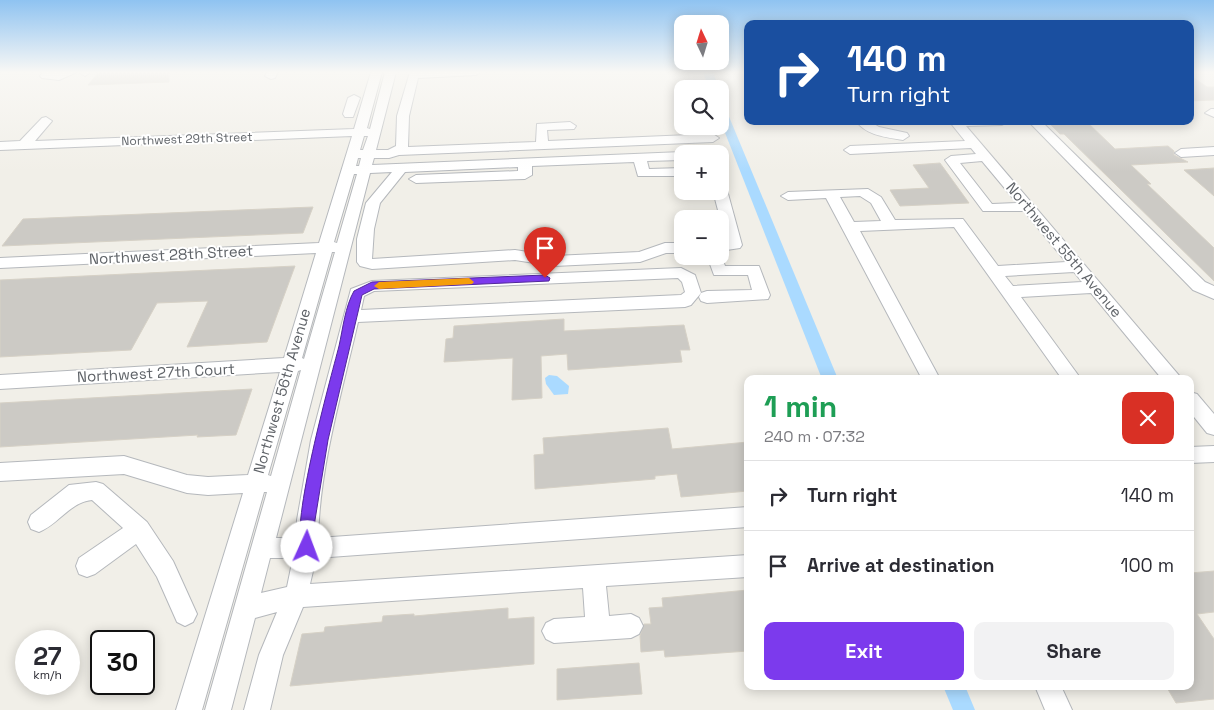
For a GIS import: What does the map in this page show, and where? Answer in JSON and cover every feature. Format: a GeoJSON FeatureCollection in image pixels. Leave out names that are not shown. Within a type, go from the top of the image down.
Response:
{"type":"FeatureCollection","features":[{"type":"Feature","properties":{"kind":"street","name":"Northwest 56th Avenue"},"geometry":{"type":"LineString","coordinates":[[189,710],[367,105]]}},
{"type":"Feature","properties":{"kind":"street"},"geometry":{"type":"LineString","coordinates":[[372,105],[381,107]]}},
{"type":"Feature","properties":{"kind":"street"},"geometry":{"type":"LineString","coordinates":[[398,151],[402,146],[406,105]]}},
{"type":"Feature","properties":{"kind":"street","name":"Northwest 56th Avenue"},"geometry":{"type":"LineString","coordinates":[[218,710],[381,107]]}},
{"type":"Feature","properties":{"kind":"street"},"geometry":{"type":"LineString","coordinates":[[24,145],[46,121]]}},
{"type":"Feature","properties":{"kind":"street"},"geometry":{"type":"LineString","coordinates":[[864,125],[875,130],[903,136]]}},
{"type":"Feature","properties":{"kind":"street","name":"Northwest 55th Avenue"},"geometry":{"type":"LineString","coordinates":[[958,125],[1170,375]]}},
{"type":"Feature","properties":{"kind":"street"},"geometry":{"type":"LineString","coordinates":[[1038,125],[1199,286],[1214,294]]}},
{"type":"Feature","properties":{"kind":"street"},"geometry":{"type":"LineString","coordinates":[[542,145],[541,127],[570,126]]}},
{"type":"Feature","properties":{"kind":"street","name":"Northwest 29th Street"},"geometry":{"type":"LineString","coordinates":[[0,146],[374,132]]}},
{"type":"Feature","properties":{"kind":"street"},"geometry":{"type":"LineString","coordinates":[[352,155],[389,154],[398,151],[713,138]]}},
{"type":"Feature","properties":{"kind":"street"},"geometry":{"type":"LineString","coordinates":[[850,150],[974,144]]}},
{"type":"Feature","properties":{"kind":"street"},"geometry":{"type":"LineString","coordinates":[[1181,153],[1214,151]]}},
{"type":"Feature","properties":{"kind":"street"},"geometry":{"type":"LineString","coordinates":[[347,170],[363,169],[399,172],[414,179],[525,175],[525,162],[674,156]]}},
{"type":"Feature","properties":{"kind":"street"},"geometry":{"type":"LineString","coordinates":[[985,157],[951,160],[988,208],[1027,207]]}},
{"type":"Feature","properties":{"kind":"street"},"geometry":{"type":"LineString","coordinates":[[640,158],[643,174],[674,172]]}},
{"type":"Feature","properties":{"kind":"street"},"geometry":{"type":"LineString","coordinates":[[399,172],[375,199],[362,253],[365,262],[372,264],[515,256],[564,260],[640,257],[665,248],[674,248]]}},
{"type":"Feature","properties":{"kind":"street"},"geometry":{"type":"LineString","coordinates":[[788,196],[863,192],[876,200],[891,225]]}},
{"type":"Feature","properties":{"kind":"street"},"geometry":{"type":"LineString","coordinates":[[832,194],[929,375]]}},
{"type":"Feature","properties":{"kind":"street"},"geometry":{"type":"LineString","coordinates":[[850,227],[958,222],[1069,375]]}},
{"type":"Feature","properties":{"kind":"street"},"geometry":{"type":"LineString","coordinates":[[729,224],[735,246],[729,246]]}},
{"type":"Feature","properties":{"kind":"street","name":"Northwest 28th Street"},"geometry":{"type":"LineString","coordinates":[[0,263],[342,247]]}},
{"type":"Feature","properties":{"kind":"street"},"geometry":{"type":"LineString","coordinates":[[707,297],[762,295],[754,270],[719,271],[717,265]]}},
{"type":"Feature","properties":{"kind":"street"},"geometry":{"type":"LineString","coordinates":[[995,272],[1078,267]]}},
{"type":"Feature","properties":{"kind":"street"},"geometry":{"type":"LineString","coordinates":[[257,710],[271,655],[296,596],[307,547],[308,520],[322,440],[357,293],[372,286],[680,273],[689,279],[693,293],[685,301],[352,316]]}},
{"type":"Feature","properties":{"kind":"street"},"geometry":{"type":"LineString","coordinates":[[1009,292],[1095,287]]}},
{"type":"Feature","properties":{"kind":"street","name":"Northwest 27th Court"},"geometry":{"type":"LineString","coordinates":[[0,382],[312,363]]}},
{"type":"Feature","properties":{"kind":"street"},"geometry":{"type":"LineString","coordinates":[[1194,404],[1214,427]]}},
{"type":"Feature","properties":{"kind":"street"},"geometry":{"type":"LineString","coordinates":[[1194,455],[1214,454]]}},
{"type":"Feature","properties":{"kind":"street"},"geometry":{"type":"LineString","coordinates":[[0,472],[124,465],[187,484],[208,486],[279,482]]}},
{"type":"Feature","properties":{"kind":"street"},"geometry":{"type":"LineString","coordinates":[[39,522],[76,492],[96,491],[139,529],[165,569],[185,614]]}},
{"type":"Feature","properties":{"kind":"street"},"geometry":{"type":"LineString","coordinates":[[262,548],[347,546],[744,518]]}},
{"type":"Feature","properties":{"kind":"street"},"geometry":{"type":"LineString","coordinates":[[87,566],[139,529]]}},
{"type":"Feature","properties":{"kind":"street"},"geometry":{"type":"LineString","coordinates":[[246,609],[296,596],[744,566]]}},
{"type":"Feature","properties":{"kind":"street"},"geometry":{"type":"LineString","coordinates":[[594,576],[598,628]]}},
{"type":"Feature","properties":{"kind":"street"},"geometry":{"type":"LineString","coordinates":[[554,632],[631,626]]}},
{"type":"Feature","properties":{"kind":"street"},"geometry":{"type":"LineString","coordinates":[[1050,690],[1059,710]]}},
{"type":"Feature","properties":{"kind":"water"},"geometry":{"type":"Polygon","coordinates":[[[549,375],[557,376],[569,386],[568,394],[554,395],[546,384],[545,378],[549,375]]]}},
{"type":"Feature","properties":{"kind":"building"},"geometry":{"type":"Polygon","coordinates":[[[1051,125],[1090,125],[1115,149],[1168,146],[1174,151],[1174,155],[1188,162],[1131,165],[1151,184],[1147,184],[1214,248],[1214,281],[1064,134],[1060,134],[1051,125]]]}},
{"type":"Feature","properties":{"kind":"building"},"geometry":{"type":"Polygon","coordinates":[[[940,163],[969,203],[900,206],[890,190],[929,188],[913,165],[940,163]]]}},
{"type":"Feature","properties":{"kind":"building"},"geometry":{"type":"Polygon","coordinates":[[[1214,168],[1214,196],[1184,170],[1214,168]]]}},
{"type":"Feature","properties":{"kind":"building"},"geometry":{"type":"Polygon","coordinates":[[[313,207],[303,233],[2,246],[23,219],[313,207]]]}},
{"type":"Feature","properties":{"kind":"building"},"geometry":{"type":"Polygon","coordinates":[[[295,266],[267,342],[187,347],[208,301],[157,303],[131,350],[0,357],[0,280],[295,266]]]}},
{"type":"Feature","properties":{"kind":"building"},"geometry":{"type":"Polygon","coordinates":[[[564,319],[564,331],[684,325],[690,350],[680,350],[682,362],[568,370],[567,354],[541,356],[542,398],[512,400],[513,358],[444,362],[446,339],[453,338],[454,326],[564,319]]]}},
{"type":"Feature","properties":{"kind":"building"},"geometry":{"type":"Polygon","coordinates":[[[252,389],[236,435],[197,437],[198,435],[0,447],[0,403],[252,389]]]}},
{"type":"Feature","properties":{"kind":"building"},"geometry":{"type":"Polygon","coordinates":[[[668,428],[672,449],[744,442],[744,491],[681,497],[677,474],[655,476],[655,479],[535,489],[534,455],[544,454],[543,438],[668,428]]]}},
{"type":"Feature","properties":{"kind":"building"},"geometry":{"type":"Polygon","coordinates":[[[1214,571],[1214,612],[1197,614],[1214,639],[1214,699],[1176,703],[1168,690],[1194,690],[1194,573],[1214,571]]]}},
{"type":"Feature","properties":{"kind":"building"},"geometry":{"type":"Polygon","coordinates":[[[744,590],[744,651],[665,657],[664,650],[641,652],[640,636],[644,624],[651,624],[649,608],[663,607],[662,598],[744,590]]]}},
{"type":"Feature","properties":{"kind":"building"},"geometry":{"type":"Polygon","coordinates":[[[508,608],[508,619],[534,617],[534,664],[290,686],[302,634],[324,632],[325,627],[382,622],[383,616],[414,614],[414,616],[508,608]]]}},
{"type":"Feature","properties":{"kind":"building"},"geometry":{"type":"Polygon","coordinates":[[[639,663],[642,694],[557,700],[557,669],[639,663]]]}},
{"type":"Feature","properties":{"kind":"waterway"},"geometry":{"type":"LineString","coordinates":[[729,129],[828,375]]}},
{"type":"Feature","properties":{"kind":"waterway"},"geometry":{"type":"LineString","coordinates":[[956,690],[964,710]]}},
{"type":"Feature","properties":{"kind":"slow traffic"},"geometry":{"type":"LineString","coordinates":[[379,286],[469,282]]}},
{"type":"Feature","properties":{"kind":"route"},"geometry":{"type":"LineString","coordinates":[[307,547],[308,520],[322,440],[357,293],[372,286],[545,278]]}}]}
